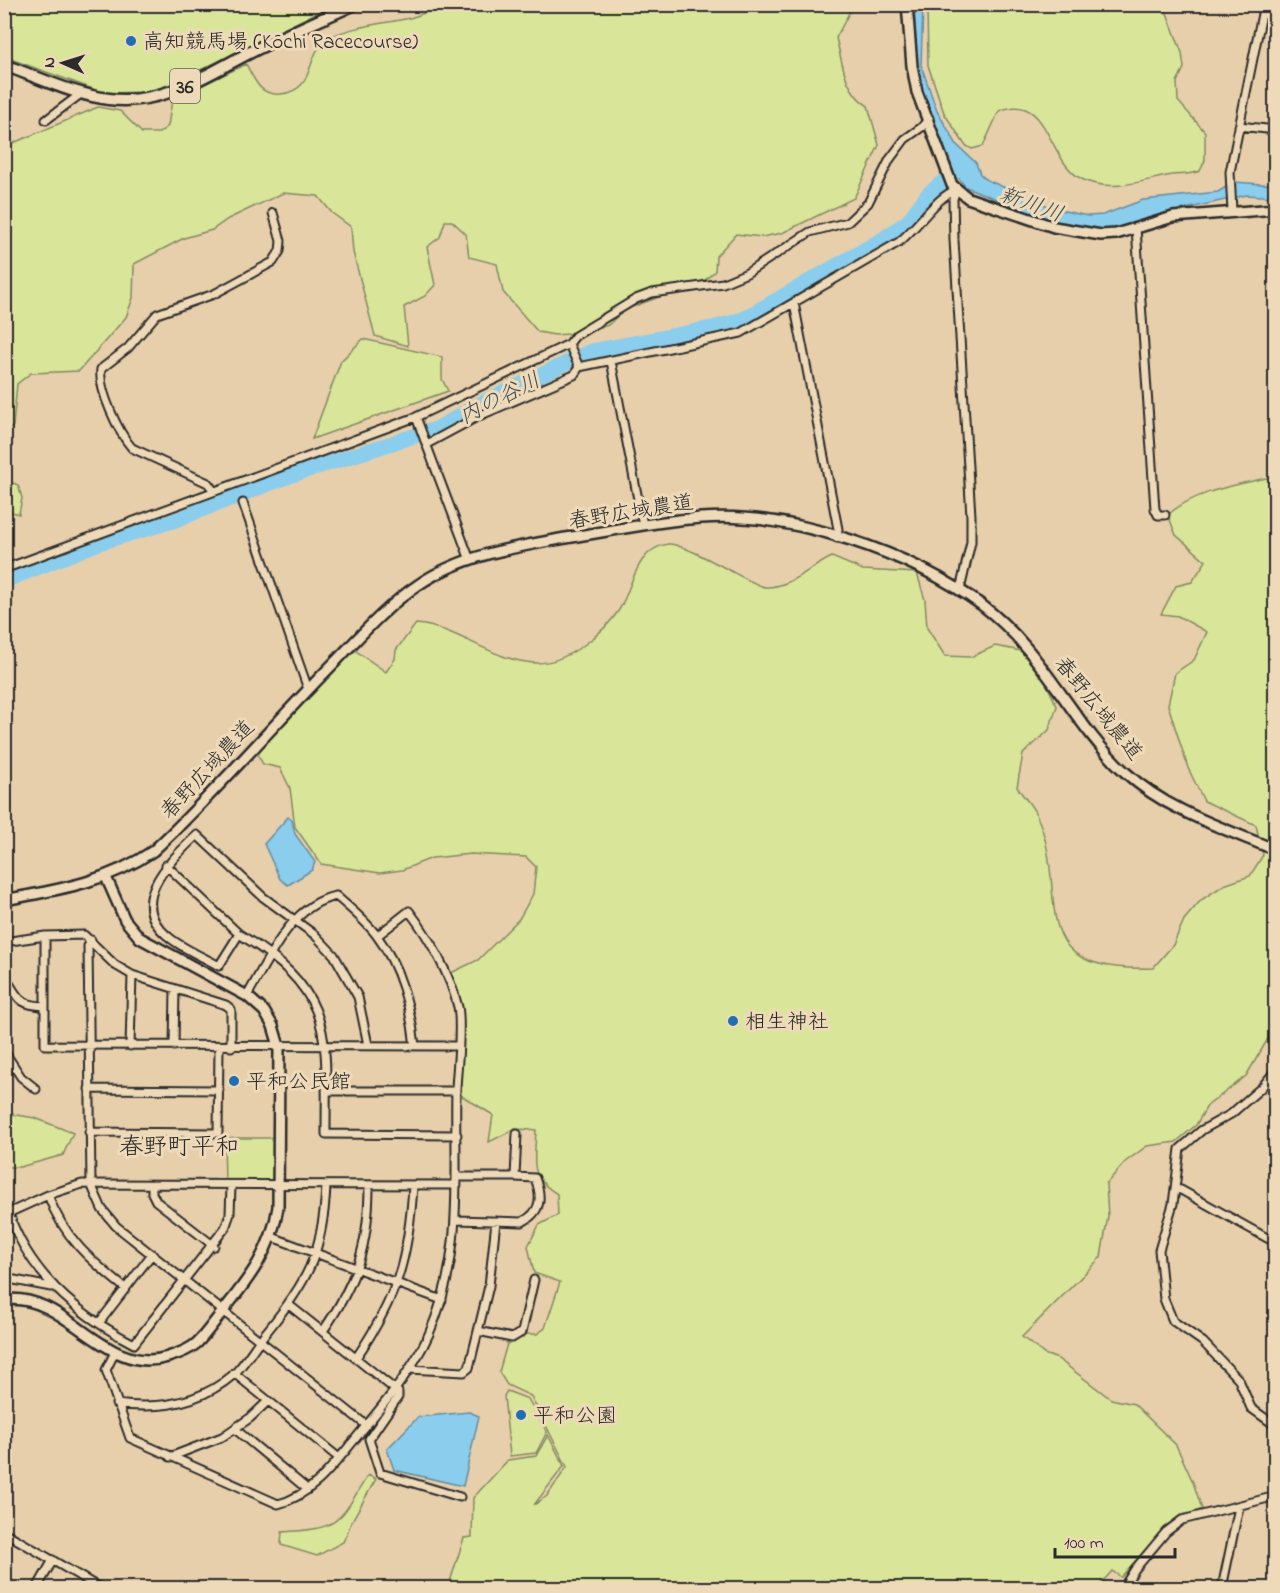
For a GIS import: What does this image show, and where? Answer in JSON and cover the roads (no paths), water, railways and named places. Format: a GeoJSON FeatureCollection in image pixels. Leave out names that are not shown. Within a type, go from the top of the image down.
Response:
{"type":"FeatureCollection","features":[{"type":"Feature","properties":{"kind":"main road","name":"36"},"geometry":{"type":"LineString","coordinates":[[4,65],[82,93],[132,100],[168,94],[304,26],[355,4]]}},
{"type":"Feature","properties":{"kind":"street"},"geometry":{"type":"LineString","coordinates":[[907,4],[914,80],[954,188],[954,240],[971,516],[971,542],[960,590]]}},
{"type":"Feature","properties":{"kind":"street"},"geometry":{"type":"LineString","coordinates":[[1231,208],[1229,181],[1264,4]]}},
{"type":"Feature","properties":{"kind":"street"},"geometry":{"type":"LineString","coordinates":[[1262,14],[1275,15]]}},
{"type":"Feature","properties":{"kind":"street"},"geometry":{"type":"LineString","coordinates":[[46,120],[82,93]]}},
{"type":"Feature","properties":{"kind":"street"},"geometry":{"type":"LineString","coordinates":[[4,569],[213,490],[417,419],[569,346],[575,336],[636,299],[652,293],[723,283],[747,273],[810,232],[848,222],[868,203],[890,159],[905,139],[922,127],[929,118]]}},
{"type":"Feature","properties":{"kind":"street"},"geometry":{"type":"LineString","coordinates":[[1239,126],[1275,130]]}},
{"type":"Feature","properties":{"kind":"street"},"geometry":{"type":"LineString","coordinates":[[954,188],[978,202],[1079,233],[1109,235],[1173,217],[1231,208],[1275,209]]}},
{"type":"Feature","properties":{"kind":"street"},"geometry":{"type":"LineString","coordinates":[[578,365],[611,361],[728,337],[794,303],[899,242],[917,228],[944,194],[954,188]]}},
{"type":"Feature","properties":{"kind":"street"},"geometry":{"type":"LineString","coordinates":[[213,490],[208,483],[132,448],[124,439],[99,381],[101,369],[128,348],[157,314],[214,294],[273,262],[280,251],[280,241],[273,213]]}},
{"type":"Feature","properties":{"kind":"street"},"geometry":{"type":"LineString","coordinates":[[1136,228],[1155,509],[1158,515],[1165,515]]}},
{"type":"Feature","properties":{"kind":"street"},"geometry":{"type":"LineString","coordinates":[[794,303],[838,529],[837,538]]}},
{"type":"Feature","properties":{"kind":"street"},"geometry":{"type":"LineString","coordinates":[[426,442],[479,416],[574,375],[578,365],[569,346]]}},
{"type":"Feature","properties":{"kind":"street"},"geometry":{"type":"LineString","coordinates":[[611,361],[643,525]]}},
{"type":"Feature","properties":{"kind":"street"},"geometry":{"type":"LineString","coordinates":[[417,419],[470,560]]}},
{"type":"Feature","properties":{"kind":"street"},"geometry":{"type":"LineString","coordinates":[[243,503],[308,689]]}},
{"type":"Feature","properties":{"kind":"street","name":"春野広域農道"},"geometry":{"type":"LineString","coordinates":[[4,900],[55,891],[106,877],[134,864],[167,838],[308,689],[397,601],[419,583],[470,560],[522,546],[643,525],[701,518],[730,517],[806,528],[895,556],[960,590],[985,608],[1035,657],[1103,749],[1125,772],[1173,807],[1275,849]]}},
{"type":"Feature","properties":{"kind":"street"},"geometry":{"type":"LineString","coordinates":[[239,934],[219,966],[168,937],[154,917],[149,898],[166,865],[197,835],[263,897],[315,935],[345,971],[358,997],[368,1045]]}},
{"type":"Feature","properties":{"kind":"street"},"geometry":{"type":"LineString","coordinates":[[166,865],[239,934],[271,956],[304,987],[316,1011],[326,1046],[326,1134],[457,1135]]}},
{"type":"Feature","properties":{"kind":"street"},"geometry":{"type":"LineString","coordinates":[[4,1300],[27,1300],[44,1305],[115,1352],[137,1359],[159,1359],[180,1353],[196,1343],[253,1274],[272,1237],[279,1207],[279,1046],[273,1026],[264,1011],[247,996],[140,938],[125,920],[106,877]]}},
{"type":"Feature","properties":{"kind":"street"},"geometry":{"type":"LineString","coordinates":[[247,996],[294,919],[326,898],[336,896],[377,936],[405,996],[412,1021],[415,1046]]}},
{"type":"Feature","properties":{"kind":"street"},"geometry":{"type":"LineString","coordinates":[[115,1352],[105,1370],[130,1438],[278,1504],[321,1480],[409,1369],[428,1335],[442,1300],[453,1256],[457,1181],[458,1008],[429,936],[410,910],[377,936]]}},
{"type":"Feature","properties":{"kind":"street"},"geometry":{"type":"LineString","coordinates":[[4,942],[79,933],[91,940],[115,965],[132,975],[231,1009],[231,1047]]}},
{"type":"Feature","properties":{"kind":"street"},"geometry":{"type":"LineString","coordinates":[[45,936],[45,1045],[458,1046]]}},
{"type":"Feature","properties":{"kind":"street"},"geometry":{"type":"LineString","coordinates":[[91,940],[88,946],[91,1184],[102,1209],[116,1226],[366,1425]]}},
{"type":"Feature","properties":{"kind":"street"},"geometry":{"type":"LineString","coordinates":[[4,975],[21,1002],[26,1005],[45,1006]]}},
{"type":"Feature","properties":{"kind":"street"},"geometry":{"type":"LineString","coordinates":[[130,1046],[132,975]]}},
{"type":"Feature","properties":{"kind":"street"},"geometry":{"type":"LineString","coordinates":[[174,1046],[175,988]]}},
{"type":"Feature","properties":{"kind":"street"},"geometry":{"type":"LineString","coordinates":[[89,1132],[218,1133],[219,1047]]}},
{"type":"Feature","properties":{"kind":"street"},"geometry":{"type":"LineString","coordinates":[[4,1051],[21,1077],[36,1089]]}},
{"type":"Feature","properties":{"kind":"street"},"geometry":{"type":"LineString","coordinates":[[1275,1070],[1261,1088],[1230,1114],[1202,1130],[1180,1149],[1173,1204],[1159,1250],[1164,1299],[1173,1321],[1203,1342],[1239,1380],[1251,1408],[1275,1426]]}},
{"type":"Feature","properties":{"kind":"street"},"geometry":{"type":"LineString","coordinates":[[89,1089],[219,1090]]}},
{"type":"Feature","properties":{"kind":"street"},"geometry":{"type":"LineString","coordinates":[[326,1091],[456,1091]]}},
{"type":"Feature","properties":{"kind":"street"},"geometry":{"type":"LineString","coordinates":[[515,1177],[517,1134]]}},
{"type":"Feature","properties":{"kind":"street"},"geometry":{"type":"LineString","coordinates":[[231,1186],[230,1214],[214,1246],[134,1344],[99,1323],[51,1287],[20,1243],[7,1214],[69,1187],[91,1184],[413,1185],[515,1177],[535,1178],[540,1191],[539,1208],[532,1217],[522,1222],[456,1220]]}},
{"type":"Feature","properties":{"kind":"street"},"geometry":{"type":"LineString","coordinates":[[152,1185],[152,1193],[156,1201],[214,1246]]}},
{"type":"Feature","properties":{"kind":"street"},"geometry":{"type":"LineString","coordinates":[[324,1331],[344,1302],[357,1270],[366,1237],[369,1185]]}},
{"type":"Feature","properties":{"kind":"street"},"geometry":{"type":"LineString","coordinates":[[356,1358],[381,1322],[398,1285],[411,1226],[413,1185]]}},
{"type":"Feature","properties":{"kind":"street"},"geometry":{"type":"LineString","coordinates":[[116,1404],[143,1407],[168,1406],[193,1399],[234,1373],[289,1305],[316,1254],[324,1217],[326,1186]]}},
{"type":"Feature","properties":{"kind":"street"},"geometry":{"type":"LineString","coordinates":[[1174,1189],[1181,1190],[1275,1243]]}},
{"type":"Feature","properties":{"kind":"street"},"geometry":{"type":"LineString","coordinates":[[48,1195],[66,1233],[85,1256],[125,1288]]}},
{"type":"Feature","properties":{"kind":"street"},"geometry":{"type":"LineString","coordinates":[[409,1369],[464,1372],[469,1368],[489,1286],[496,1221]]}},
{"type":"Feature","properties":{"kind":"street"},"geometry":{"type":"LineString","coordinates":[[272,1237],[442,1300]]}},
{"type":"Feature","properties":{"kind":"street"},"geometry":{"type":"LineString","coordinates":[[99,1323],[152,1254]]}},
{"type":"Feature","properties":{"kind":"street"},"geometry":{"type":"LineString","coordinates":[[4,1278],[51,1287]]}},
{"type":"Feature","properties":{"kind":"street"},"geometry":{"type":"LineString","coordinates":[[478,1331],[512,1338],[522,1332],[534,1280]]}},
{"type":"Feature","properties":{"kind":"street"},"geometry":{"type":"LineString","coordinates":[[289,1305],[393,1389],[398,1397],[369,1439],[380,1473],[460,1497]]}},
{"type":"Feature","properties":{"kind":"street"},"geometry":{"type":"LineString","coordinates":[[234,1373],[339,1458]]}},
{"type":"Feature","properties":{"kind":"street"},"geometry":{"type":"LineString","coordinates":[[170,1457],[222,1437],[268,1401]]}},
{"type":"Feature","properties":{"kind":"street"},"geometry":{"type":"LineString","coordinates":[[235,1429],[307,1489]]}},
{"type":"Feature","properties":{"kind":"street"},"geometry":{"type":"LineString","coordinates":[[1124,1588],[1135,1569],[1166,1532],[1182,1520],[1239,1508],[1275,1496]]}},
{"type":"Feature","properties":{"kind":"street"},"geometry":{"type":"LineString","coordinates":[[1222,1588],[1239,1508]]}},
{"type":"Feature","properties":{"kind":"street"},"geometry":{"type":"LineString","coordinates":[[4,1532],[100,1588]]}},
{"type":"Feature","properties":{"kind":"street"},"geometry":{"type":"LineString","coordinates":[[37,1588],[53,1560]]}},
{"type":"Feature","properties":{"kind":"street"},"geometry":{"type":"LineString","coordinates":[[4,1582],[10,1588]]}},
{"type":"Feature","properties":{"kind":"water","name":"新川川"},"geometry":{"type":"Polygon","coordinates":[[[914,5],[923,5],[921,65],[937,111],[957,145],[976,163],[980,174],[987,180],[1055,209],[1088,216],[1103,215],[1143,200],[1218,192],[1234,182],[1275,185],[1275,197],[1247,195],[1159,215],[1116,229],[1094,230],[1051,221],[966,187],[959,179],[943,148],[917,76],[914,57],[914,5]]]}},
{"type":"Feature","properties":{"kind":"water"},"geometry":{"type":"Polygon","coordinates":[[[288,817],[292,820],[295,834],[315,862],[312,870],[288,885],[280,879],[264,844],[288,817]]]}},
{"type":"Feature","properties":{"kind":"water"},"geometry":{"type":"Polygon","coordinates":[[[469,1412],[479,1416],[463,1486],[394,1470],[387,1449],[418,1417],[469,1412]]]}},
{"type":"Feature","properties":{"kind":"waterway","name":"内の谷川"},"geometry":{"type":"LineString","coordinates":[[4,581],[99,543],[173,521],[292,475],[436,429],[482,403],[591,351],[717,327],[743,319],[883,239],[908,221],[928,194],[962,166]]}},
{"type":"Feature","properties":{"kind":"place","name":"高知競馬場 (Kōchi Racecourse)"},"geometry":{"type":"Point","coordinates":[131,41]}},
{"type":"Feature","properties":{"kind":"place","name":"相生神社"},"geometry":{"type":"Point","coordinates":[733,1021]}},
{"type":"Feature","properties":{"kind":"place","name":"平和公民館"},"geometry":{"type":"Point","coordinates":[234,1081]}},
{"type":"Feature","properties":{"kind":"place","name":"平和公園"},"geometry":{"type":"Point","coordinates":[521,1415]}},
{"type":"Feature","properties":{"kind":"district","name":"春野町平和"},"geometry":{"type":"Point","coordinates":[179,1146]}}]}
